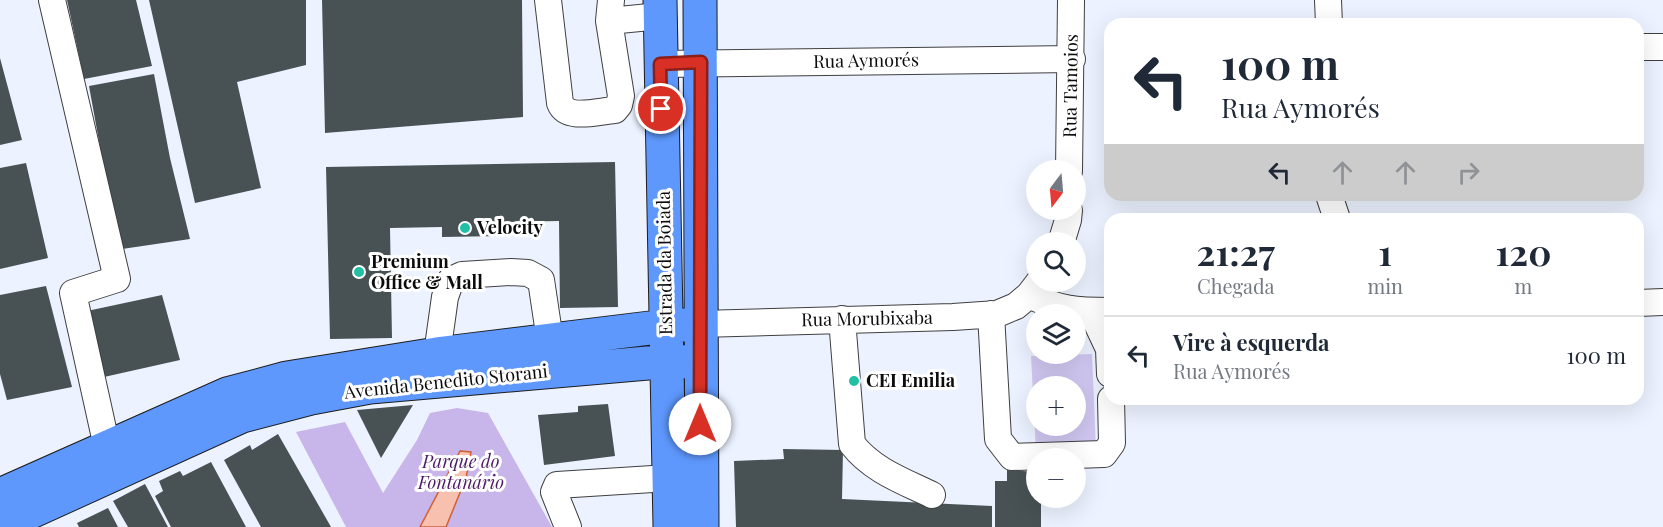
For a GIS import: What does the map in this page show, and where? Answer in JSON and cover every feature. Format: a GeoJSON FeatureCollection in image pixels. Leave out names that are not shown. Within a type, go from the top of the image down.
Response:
{"type":"FeatureCollection","features":[{"type":"Feature","properties":{"kind":"main road","name":"Estrada da Boiada"},"geometry":{"type":"LineString","coordinates":[[700,0],[702,527]]}},
{"type":"Feature","properties":{"kind":"main road","name":"Estrada da Boiada"},"geometry":{"type":"LineString","coordinates":[[660,8],[670,527]]}},
{"type":"Feature","properties":{"kind":"main road","name":"Avenida Benedito Storani"},"geometry":{"type":"LineString","coordinates":[[0,495],[227,394],[287,378],[437,354],[666,326],[700,324]]}},
{"type":"Feature","properties":{"kind":"main road","name":"Avenida Benedito Storani"},"geometry":{"type":"LineString","coordinates":[[0,526],[242,417],[311,398],[370,387],[648,363],[700,361]]}},
{"type":"Feature","properties":{"kind":"street"},"geometry":{"type":"LineString","coordinates":[[52,0],[117,279],[74,293],[107,447]]}},
{"type":"Feature","properties":{"kind":"street"},"geometry":{"type":"LineString","coordinates":[[548,0],[560,103],[566,112],[572,114],[615,110],[620,105],[621,96],[610,11],[660,8]]}},
{"type":"Feature","properties":{"kind":"street","name":"Rua Tamoios"},"geometry":{"type":"LineString","coordinates":[[1069,160],[1071,0]]}},
{"type":"Feature","properties":{"kind":"street"},"geometry":{"type":"LineString","coordinates":[[1328,0],[1329,18]]}},
{"type":"Feature","properties":{"kind":"street"},"geometry":{"type":"LineString","coordinates":[[1644,47],[1663,47]]}},
{"type":"Feature","properties":{"kind":"street","name":"Rua Aymorés"},"geometry":{"type":"LineString","coordinates":[[660,64],[1072,59]]}},
{"type":"Feature","properties":{"kind":"street"},"geometry":{"type":"LineString","coordinates":[[437,354],[445,297],[451,280],[462,275],[528,273],[541,280],[550,340]]}},
{"type":"Feature","properties":{"kind":"street","name":"Rua Morubixaba"},"geometry":{"type":"LineString","coordinates":[[700,324],[991,314],[1016,306],[1030,292]]}},
{"type":"Feature","properties":{"kind":"street"},"geometry":{"type":"LineString","coordinates":[[1039,292],[1059,308],[1100,311],[1104,328]]}},
{"type":"Feature","properties":{"kind":"street"},"geometry":{"type":"LineString","coordinates":[[1644,303],[1663,302]]}},
{"type":"Feature","properties":{"kind":"street"},"geometry":{"type":"LineString","coordinates":[[991,314],[998,438],[1012,457],[1104,454],[1112,443],[1111,405]]}},
{"type":"Feature","properties":{"kind":"street"},"geometry":{"type":"LineString","coordinates":[[842,319],[852,444],[861,456],[878,469],[932,495]]}},
{"type":"Feature","properties":{"kind":"street"},"geometry":{"type":"LineString","coordinates":[[568,527],[554,492],[556,486],[669,478]]}},
{"type":"Feature","properties":{"kind":"green space","name":"Parque do Fontanário"},"geometry":{"type":"Polygon","coordinates":[[[457,408],[488,413],[552,527],[346,527],[296,432],[345,422],[383,493],[417,440],[430,413],[457,408]]]}},
{"type":"Feature","properties":{"kind":"shaded area"},"geometry":{"type":"Polygon","coordinates":[[[1086,354],[1092,354],[1096,449],[1036,448],[1035,436],[1086,436],[1086,376],[1032,376],[1031,364],[1086,364],[1086,354]]]}},
{"type":"Feature","properties":{"kind":"shaded area"},"geometry":{"type":"Polygon","coordinates":[[[460,451],[471,452],[466,478],[446,527],[420,527],[460,451]]]}},
{"type":"Feature","properties":{"kind":"building"},"geometry":{"type":"Polygon","coordinates":[[[67,0],[136,0],[152,66],[84,79],[67,0]]]}},
{"type":"Feature","properties":{"kind":"building"},"geometry":{"type":"Polygon","coordinates":[[[149,0],[306,0],[306,65],[237,82],[261,188],[195,203],[149,0]]]}},
{"type":"Feature","properties":{"kind":"building"},"geometry":{"type":"Polygon","coordinates":[[[322,0],[522,0],[523,117],[325,133],[322,0]]]}},
{"type":"Feature","properties":{"kind":"building"},"geometry":{"type":"Polygon","coordinates":[[[0,58],[22,140],[0,145],[0,58]]]}},
{"type":"Feature","properties":{"kind":"building"},"geometry":{"type":"Polygon","coordinates":[[[154,74],[170,158],[190,239],[122,249],[89,86],[154,74]]]}},
{"type":"Feature","properties":{"kind":"building","name":"Premium Office & Mall"},"geometry":{"type":"Polygon","coordinates":[[[615,162],[618,307],[560,308],[559,221],[502,222],[502,236],[442,237],[442,227],[390,228],[392,338],[330,339],[326,167],[615,162]]]}},
{"type":"Feature","properties":{"kind":"building"},"geometry":{"type":"Polygon","coordinates":[[[26,163],[48,258],[0,269],[0,168],[26,163]]]}},
{"type":"Feature","properties":{"kind":"building"},"geometry":{"type":"Polygon","coordinates":[[[46,286],[72,387],[7,400],[0,374],[0,295],[46,286]]]}},
{"type":"Feature","properties":{"kind":"building"},"geometry":{"type":"Polygon","coordinates":[[[162,295],[180,360],[104,377],[87,311],[162,295]]]}},
{"type":"Feature","properties":{"kind":"building"},"geometry":{"type":"Polygon","coordinates":[[[608,404],[615,456],[544,465],[538,415],[578,412],[578,406],[608,404]]]}},
{"type":"Feature","properties":{"kind":"building"},"geometry":{"type":"Polygon","coordinates":[[[413,405],[381,458],[357,410],[413,405]]]}},
{"type":"Feature","properties":{"kind":"building"},"geometry":{"type":"Polygon","coordinates":[[[278,434],[331,527],[261,527],[224,460],[250,445],[252,450],[278,434]]]}},
{"type":"Feature","properties":{"kind":"building"},"geometry":{"type":"Polygon","coordinates":[[[783,449],[843,450],[842,499],[992,506],[992,527],[736,527],[734,461],[784,459],[783,449]]]}},
{"type":"Feature","properties":{"kind":"building"},"geometry":{"type":"Polygon","coordinates":[[[211,462],[246,527],[171,527],[155,496],[163,491],[159,481],[180,471],[183,476],[211,462]]]}},
{"type":"Feature","properties":{"kind":"building"},"geometry":{"type":"Polygon","coordinates":[[[1007,470],[1026,471],[1026,508],[1041,508],[1041,527],[995,527],[995,481],[1007,481],[1007,470]]]}},
{"type":"Feature","properties":{"kind":"building"},"geometry":{"type":"Polygon","coordinates":[[[145,484],[168,527],[128,527],[113,501],[145,484]]]}},
{"type":"Feature","properties":{"kind":"building"},"geometry":{"type":"Polygon","coordinates":[[[108,508],[118,527],[79,527],[77,523],[108,508]]]}},
{"type":"Feature","properties":{"kind":"place","name":"Velocity"},"geometry":{"type":"Point","coordinates":[465,228]}},
{"type":"Feature","properties":{"kind":"place","name":"Premium Office & Mall"},"geometry":{"type":"Point","coordinates":[359,272]}},
{"type":"Feature","properties":{"kind":"place","name":"CEI Emilia"},"geometry":{"type":"Point","coordinates":[854,381]}},
{"type":"Feature","properties":{"kind":"route"},"geometry":{"type":"LineString","coordinates":[[661,109],[660,64],[701,62],[700,424]]}}]}
